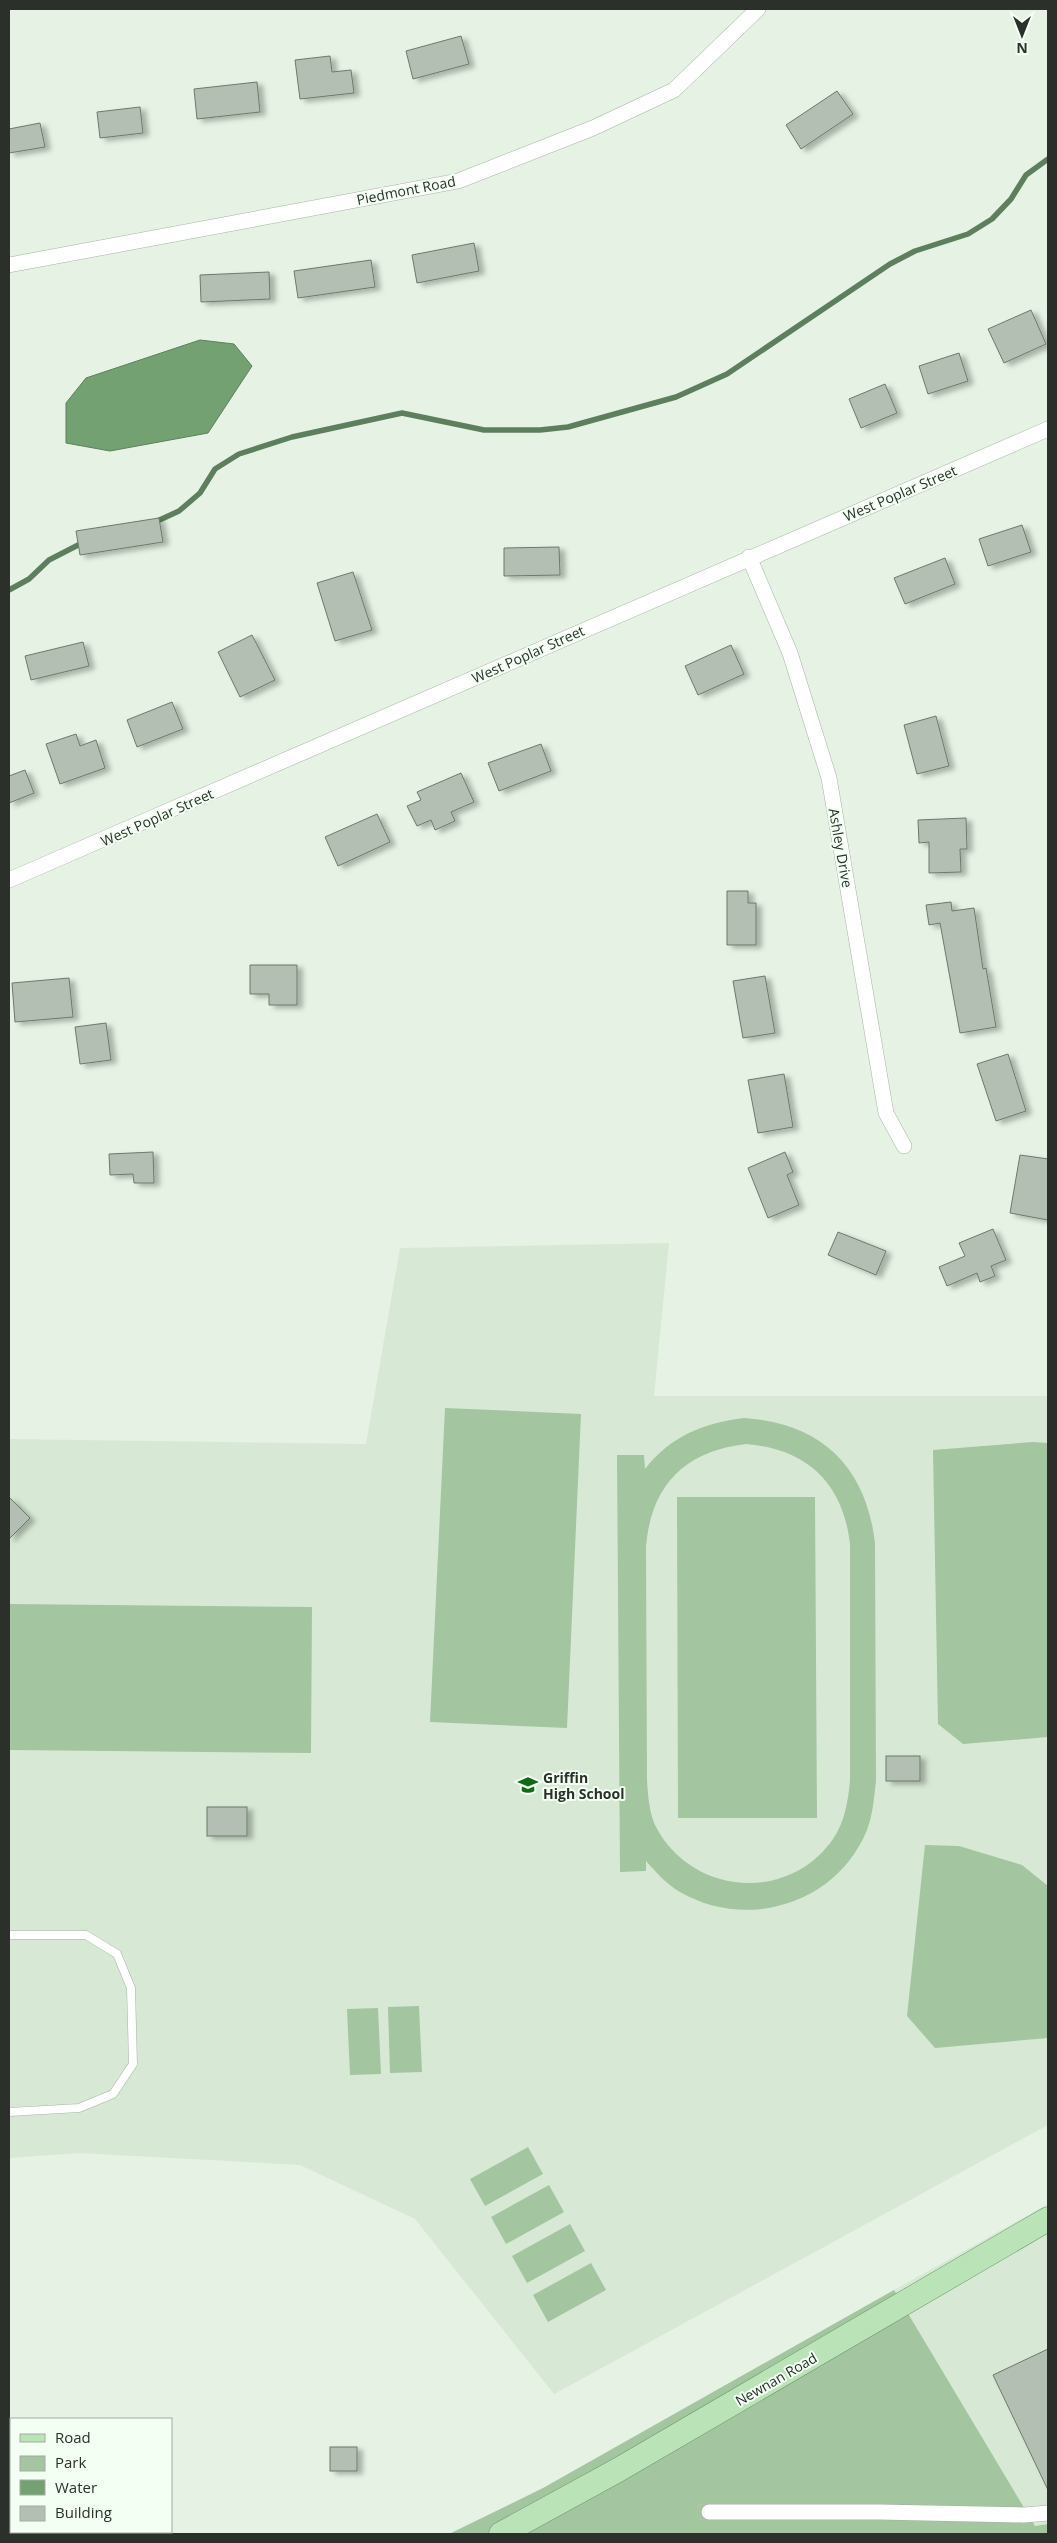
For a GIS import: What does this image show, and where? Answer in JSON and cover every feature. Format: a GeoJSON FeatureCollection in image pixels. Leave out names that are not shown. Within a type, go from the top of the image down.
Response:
{"type":"FeatureCollection","features":[{"type":"Feature","properties":{"kind":"main road","name":"Newnan Road"},"geometry":{"type":"LineString","coordinates":[[501,2534],[618,2470],[1048,2219]]}},
{"type":"Feature","properties":{"kind":"street","name":"Piedmont Road"},"geometry":{"type":"LineString","coordinates":[[9,265],[53,259],[458,181],[593,128],[674,90],[758,9]]}},
{"type":"Feature","properties":{"kind":"street","name":"West Poplar Street"},"geometry":{"type":"LineString","coordinates":[[9,880],[1048,429]]}},
{"type":"Feature","properties":{"kind":"street","name":"Ashley Drive"},"geometry":{"type":"LineString","coordinates":[[749,558],[790,653],[829,778],[886,1113],[904,1146]]}},
{"type":"Feature","properties":{"kind":"street"},"geometry":{"type":"LineString","coordinates":[[709,2512],[879,2512],[1024,2515],[1048,2513]]}},
{"type":"Feature","properties":{"kind":"lane"},"geometry":{"type":"LineString","coordinates":[[9,1936],[86,1935],[117,1954],[131,1988],[133,2064],[113,2094],[79,2108],[9,2112]]}},
{"type":"Feature","properties":{"kind":"shaded area","name":"Griffin High School"},"geometry":{"type":"Polygon","coordinates":[[[669,1243],[654,1396],[1048,1396],[1048,2125],[554,2394],[415,2219],[300,2165],[79,2153],[9,2158],[9,1439],[366,1444],[400,1248],[669,1243]]]}},
{"type":"Feature","properties":{"kind":"shaded area"},"geometry":{"type":"Polygon","coordinates":[[[1048,2204],[1048,2524],[1035,2526],[894,2290],[1048,2204]]]}},
{"type":"Feature","properties":{"kind":"green space"},"geometry":{"type":"Polygon","coordinates":[[[445,1408],[581,1414],[567,1728],[430,1722],[445,1408]]]}},
{"type":"Feature","properties":{"kind":"green space"},"geometry":{"type":"Polygon","coordinates":[[[744,1418],[771,1422],[796,1429],[817,1439],[835,1454],[850,1471],[862,1492],[870,1516],[875,1543],[876,1781],[869,1824],[853,1856],[835,1876],[812,1892],[787,1903],[761,1909],[733,1909],[706,1904],[675,1889],[661,1878],[646,1861],[646,1871],[620,1872],[617,1455],[644,1455],[645,1469],[666,1448],[689,1433],[729,1420],[744,1418]],[[746,1444],[724,1448],[705,1454],[689,1463],[675,1475],[664,1489],[655,1506],[649,1525],[646,1547],[647,1780],[651,1814],[655,1825],[671,1848],[691,1866],[715,1877],[740,1883],[766,1882],[791,1874],[814,1860],[833,1839],[840,1825],[847,1803],[850,1781],[850,1544],[846,1522],[839,1503],[830,1487],[818,1473],[804,1462],[787,1453],[768,1447],[746,1444]]]}},
{"type":"Feature","properties":{"kind":"green space"},"geometry":{"type":"Polygon","coordinates":[[[1032,1442],[1048,1443],[1048,1737],[963,1744],[938,1724],[933,1450],[1032,1442]]]}},
{"type":"Feature","properties":{"kind":"green space"},"geometry":{"type":"Polygon","coordinates":[[[677,1497],[815,1497],[817,1818],[678,1818],[677,1497]]]}},
{"type":"Feature","properties":{"kind":"green space"},"geometry":{"type":"Polygon","coordinates":[[[9,1604],[312,1607],[311,1753],[9,1750],[9,1604]]]}},
{"type":"Feature","properties":{"kind":"green space"},"geometry":{"type":"Polygon","coordinates":[[[925,1845],[959,1846],[1022,1865],[1048,1886],[1048,2038],[935,2048],[907,2016],[925,1845]]]}},
{"type":"Feature","properties":{"kind":"green space"},"geometry":{"type":"Polygon","coordinates":[[[419,2006],[422,2072],[390,2073],[388,2007],[419,2006]]]}},
{"type":"Feature","properties":{"kind":"green space"},"geometry":{"type":"Polygon","coordinates":[[[378,2008],[381,2074],[350,2075],[347,2009],[378,2008]]]}},
{"type":"Feature","properties":{"kind":"green space"},"geometry":{"type":"Polygon","coordinates":[[[528,2147],[543,2174],[485,2206],[470,2179],[528,2147]]]}},
{"type":"Feature","properties":{"kind":"green space"},"geometry":{"type":"Polygon","coordinates":[[[549,2185],[564,2212],[506,2244],[491,2217],[549,2185]]]}},
{"type":"Feature","properties":{"kind":"green space"},"geometry":{"type":"Polygon","coordinates":[[[570,2224],[585,2251],[527,2283],[512,2256],[570,2224]]]}},
{"type":"Feature","properties":{"kind":"green space"},"geometry":{"type":"Polygon","coordinates":[[[591,2263],[606,2290],[548,2322],[533,2295],[591,2263]]]}},
{"type":"Feature","properties":{"kind":"green space"},"geometry":{"type":"Polygon","coordinates":[[[894,2290],[1035,2526],[1048,2524],[1048,2534],[449,2534],[543,2488],[894,2290]]]}},
{"type":"Feature","properties":{"kind":"water"},"geometry":{"type":"Polygon","coordinates":[[[200,340],[234,344],[252,366],[208,433],[110,451],[66,443],[66,403],[86,378],[200,340]]]}},
{"type":"Feature","properties":{"kind":"building"},"geometry":{"type":"Polygon","coordinates":[[[461,36],[469,64],[413,79],[406,51],[461,36]]]}},
{"type":"Feature","properties":{"kind":"building"},"geometry":{"type":"Polygon","coordinates":[[[330,56],[332,72],[351,70],[354,93],[300,99],[295,60],[330,56]]]}},
{"type":"Feature","properties":{"kind":"building"},"geometry":{"type":"Polygon","coordinates":[[[257,82],[260,112],[197,119],[194,89],[257,82]]]}},
{"type":"Feature","properties":{"kind":"building"},"geometry":{"type":"Polygon","coordinates":[[[837,91],[853,114],[801,149],[786,125],[837,91]]]}},
{"type":"Feature","properties":{"kind":"building"},"geometry":{"type":"Polygon","coordinates":[[[140,107],[143,133],[100,138],[97,112],[140,107]]]}},
{"type":"Feature","properties":{"kind":"building"},"geometry":{"type":"Polygon","coordinates":[[[40,123],[45,147],[9,153],[9,129],[40,123]]]}},
{"type":"Feature","properties":{"kind":"building"},"geometry":{"type":"Polygon","coordinates":[[[474,243],[479,271],[417,283],[412,255],[474,243]]]}},
{"type":"Feature","properties":{"kind":"building"},"geometry":{"type":"Polygon","coordinates":[[[371,260],[375,287],[298,298],[294,271],[371,260]]]}},
{"type":"Feature","properties":{"kind":"building"},"geometry":{"type":"Polygon","coordinates":[[[269,272],[270,299],[201,302],[200,275],[269,272]]]}},
{"type":"Feature","properties":{"kind":"building"},"geometry":{"type":"Polygon","coordinates":[[[1031,310],[1046,344],[1004,363],[988,329],[1031,310]]]}},
{"type":"Feature","properties":{"kind":"building"},"geometry":{"type":"Polygon","coordinates":[[[959,353],[968,381],[928,394],[919,366],[959,353]]]}},
{"type":"Feature","properties":{"kind":"building"},"geometry":{"type":"Polygon","coordinates":[[[885,384],[897,413],[861,428],[849,399],[885,384]]]}},
{"type":"Feature","properties":{"kind":"building"},"geometry":{"type":"Polygon","coordinates":[[[159,518],[163,542],[80,555],[76,531],[159,518]]]}},
{"type":"Feature","properties":{"kind":"building"},"geometry":{"type":"Polygon","coordinates":[[[1022,525],[1031,552],[988,566],[979,539],[1022,525]]]}},
{"type":"Feature","properties":{"kind":"building"},"geometry":{"type":"Polygon","coordinates":[[[559,547],[560,575],[504,576],[504,548],[559,547]]]}},
{"type":"Feature","properties":{"kind":"building"},"geometry":{"type":"Polygon","coordinates":[[[945,558],[955,584],[905,604],[894,578],[945,558]]]}},
{"type":"Feature","properties":{"kind":"building"},"geometry":{"type":"Polygon","coordinates":[[[353,572],[372,630],[335,641],[317,583],[353,572]]]}},
{"type":"Feature","properties":{"kind":"building"},"geometry":{"type":"Polygon","coordinates":[[[252,635],[275,680],[240,697],[218,652],[252,635]]]}},
{"type":"Feature","properties":{"kind":"building"},"geometry":{"type":"Polygon","coordinates":[[[83,642],[89,666],[31,680],[25,656],[83,642]]]}},
{"type":"Feature","properties":{"kind":"building"},"geometry":{"type":"Polygon","coordinates":[[[731,645],[744,674],[698,695],[685,666],[731,645]]]}},
{"type":"Feature","properties":{"kind":"building"},"geometry":{"type":"Polygon","coordinates":[[[172,702],[183,729],[137,747],[127,720],[172,702]]]}},
{"type":"Feature","properties":{"kind":"building"},"geometry":{"type":"Polygon","coordinates":[[[936,716],[949,766],[917,774],[904,725],[936,716]]]}},
{"type":"Feature","properties":{"kind":"building"},"geometry":{"type":"Polygon","coordinates":[[[76,734],[80,746],[96,740],[105,768],[60,784],[46,744],[76,734]]]}},
{"type":"Feature","properties":{"kind":"building"},"geometry":{"type":"Polygon","coordinates":[[[541,744],[551,771],[499,791],[488,763],[541,744]]]}},
{"type":"Feature","properties":{"kind":"building"},"geometry":{"type":"Polygon","coordinates":[[[25,770],[34,793],[9,803],[9,776],[25,770]]]}},
{"type":"Feature","properties":{"kind":"building"},"geometry":{"type":"Polygon","coordinates":[[[461,773],[474,802],[451,812],[455,821],[435,830],[431,820],[417,826],[407,806],[421,800],[417,792],[461,773]]]}},
{"type":"Feature","properties":{"kind":"building"},"geometry":{"type":"Polygon","coordinates":[[[377,814],[390,842],[338,866],[325,837],[377,814]]]}},
{"type":"Feature","properties":{"kind":"building"},"geometry":{"type":"Polygon","coordinates":[[[966,818],[967,849],[960,849],[961,872],[929,873],[929,842],[919,843],[918,820],[966,818]]]}},
{"type":"Feature","properties":{"kind":"building"},"geometry":{"type":"Polygon","coordinates":[[[727,891],[748,891],[748,903],[756,903],[756,945],[727,945],[727,891]]]}},
{"type":"Feature","properties":{"kind":"building"},"geometry":{"type":"Polygon","coordinates":[[[951,902],[952,911],[974,908],[983,969],[986,968],[996,1027],[960,1033],[940,923],[929,925],[926,905],[951,902]]]}},
{"type":"Feature","properties":{"kind":"building"},"geometry":{"type":"Polygon","coordinates":[[[250,965],[297,965],[297,1005],[269,1005],[269,994],[250,994],[250,965]]]}},
{"type":"Feature","properties":{"kind":"building"},"geometry":{"type":"Polygon","coordinates":[[[765,976],[775,1033],[743,1038],[733,981],[765,976]]]}},
{"type":"Feature","properties":{"kind":"building"},"geometry":{"type":"Polygon","coordinates":[[[69,978],[73,1017],[15,1022],[12,983],[69,978]]]}},
{"type":"Feature","properties":{"kind":"building"},"geometry":{"type":"Polygon","coordinates":[[[106,1023],[111,1060],[80,1064],[75,1027],[106,1023]]]}},
{"type":"Feature","properties":{"kind":"building"},"geometry":{"type":"Polygon","coordinates":[[[1008,1054],[1026,1111],[996,1121],[977,1064],[1008,1054]]]}},
{"type":"Feature","properties":{"kind":"building"},"geometry":{"type":"Polygon","coordinates":[[[784,1074],[793,1127],[758,1133],[748,1080],[784,1074]]]}},
{"type":"Feature","properties":{"kind":"building"},"geometry":{"type":"Polygon","coordinates":[[[153,1152],[154,1183],[134,1183],[133,1174],[110,1175],[109,1154],[153,1152]]]}},
{"type":"Feature","properties":{"kind":"building"},"geometry":{"type":"Polygon","coordinates":[[[785,1152],[793,1172],[787,1175],[799,1205],[768,1218],[748,1168],[785,1152]]]}},
{"type":"Feature","properties":{"kind":"building"},"geometry":{"type":"Polygon","coordinates":[[[1020,1155],[1048,1159],[1048,1220],[1010,1213],[1020,1155]]]}},
{"type":"Feature","properties":{"kind":"building"},"geometry":{"type":"Polygon","coordinates":[[[993,1229],[1006,1260],[991,1266],[995,1276],[980,1282],[977,1273],[947,1286],[939,1267],[965,1256],[959,1243],[993,1229]]]}},
{"type":"Feature","properties":{"kind":"building"},"geometry":{"type":"Polygon","coordinates":[[[838,1232],[886,1251],[876,1275],[828,1255],[838,1232]]]}},
{"type":"Feature","properties":{"kind":"building"},"geometry":{"type":"Polygon","coordinates":[[[9,1497],[30,1518],[9,1539],[9,1497]]]}},
{"type":"Feature","properties":{"kind":"building"},"geometry":{"type":"Polygon","coordinates":[[[886,1756],[920,1756],[920,1781],[886,1781],[886,1756]]]}},
{"type":"Feature","properties":{"kind":"building"},"geometry":{"type":"Polygon","coordinates":[[[207,1807],[247,1807],[247,1836],[207,1836],[207,1807]]]}},
{"type":"Feature","properties":{"kind":"building"},"geometry":{"type":"Polygon","coordinates":[[[1048,2349],[1048,2490],[993,2375],[1048,2349]]]}},
{"type":"Feature","properties":{"kind":"building"},"geometry":{"type":"Polygon","coordinates":[[[330,2447],[357,2447],[357,2471],[330,2471],[330,2447]]]}},
{"type":"Feature","properties":{"kind":"waterway"},"geometry":{"type":"LineString","coordinates":[[153,523],[179,511],[200,493],[215,469],[239,454],[292,437],[402,413],[484,430],[540,430],[568,427],[676,397],[727,374],[890,264],[915,251],[968,234],[992,219],[1011,199],[1026,175],[1048,159]]}},
{"type":"Feature","properties":{"kind":"waterway"},"geometry":{"type":"LineString","coordinates":[[9,590],[29,579],[49,560],[84,542]]}},
{"type":"Feature","properties":{"kind":"place","name":"Griffin High School"},"geometry":{"type":"Point","coordinates":[528,1785]}}]}
